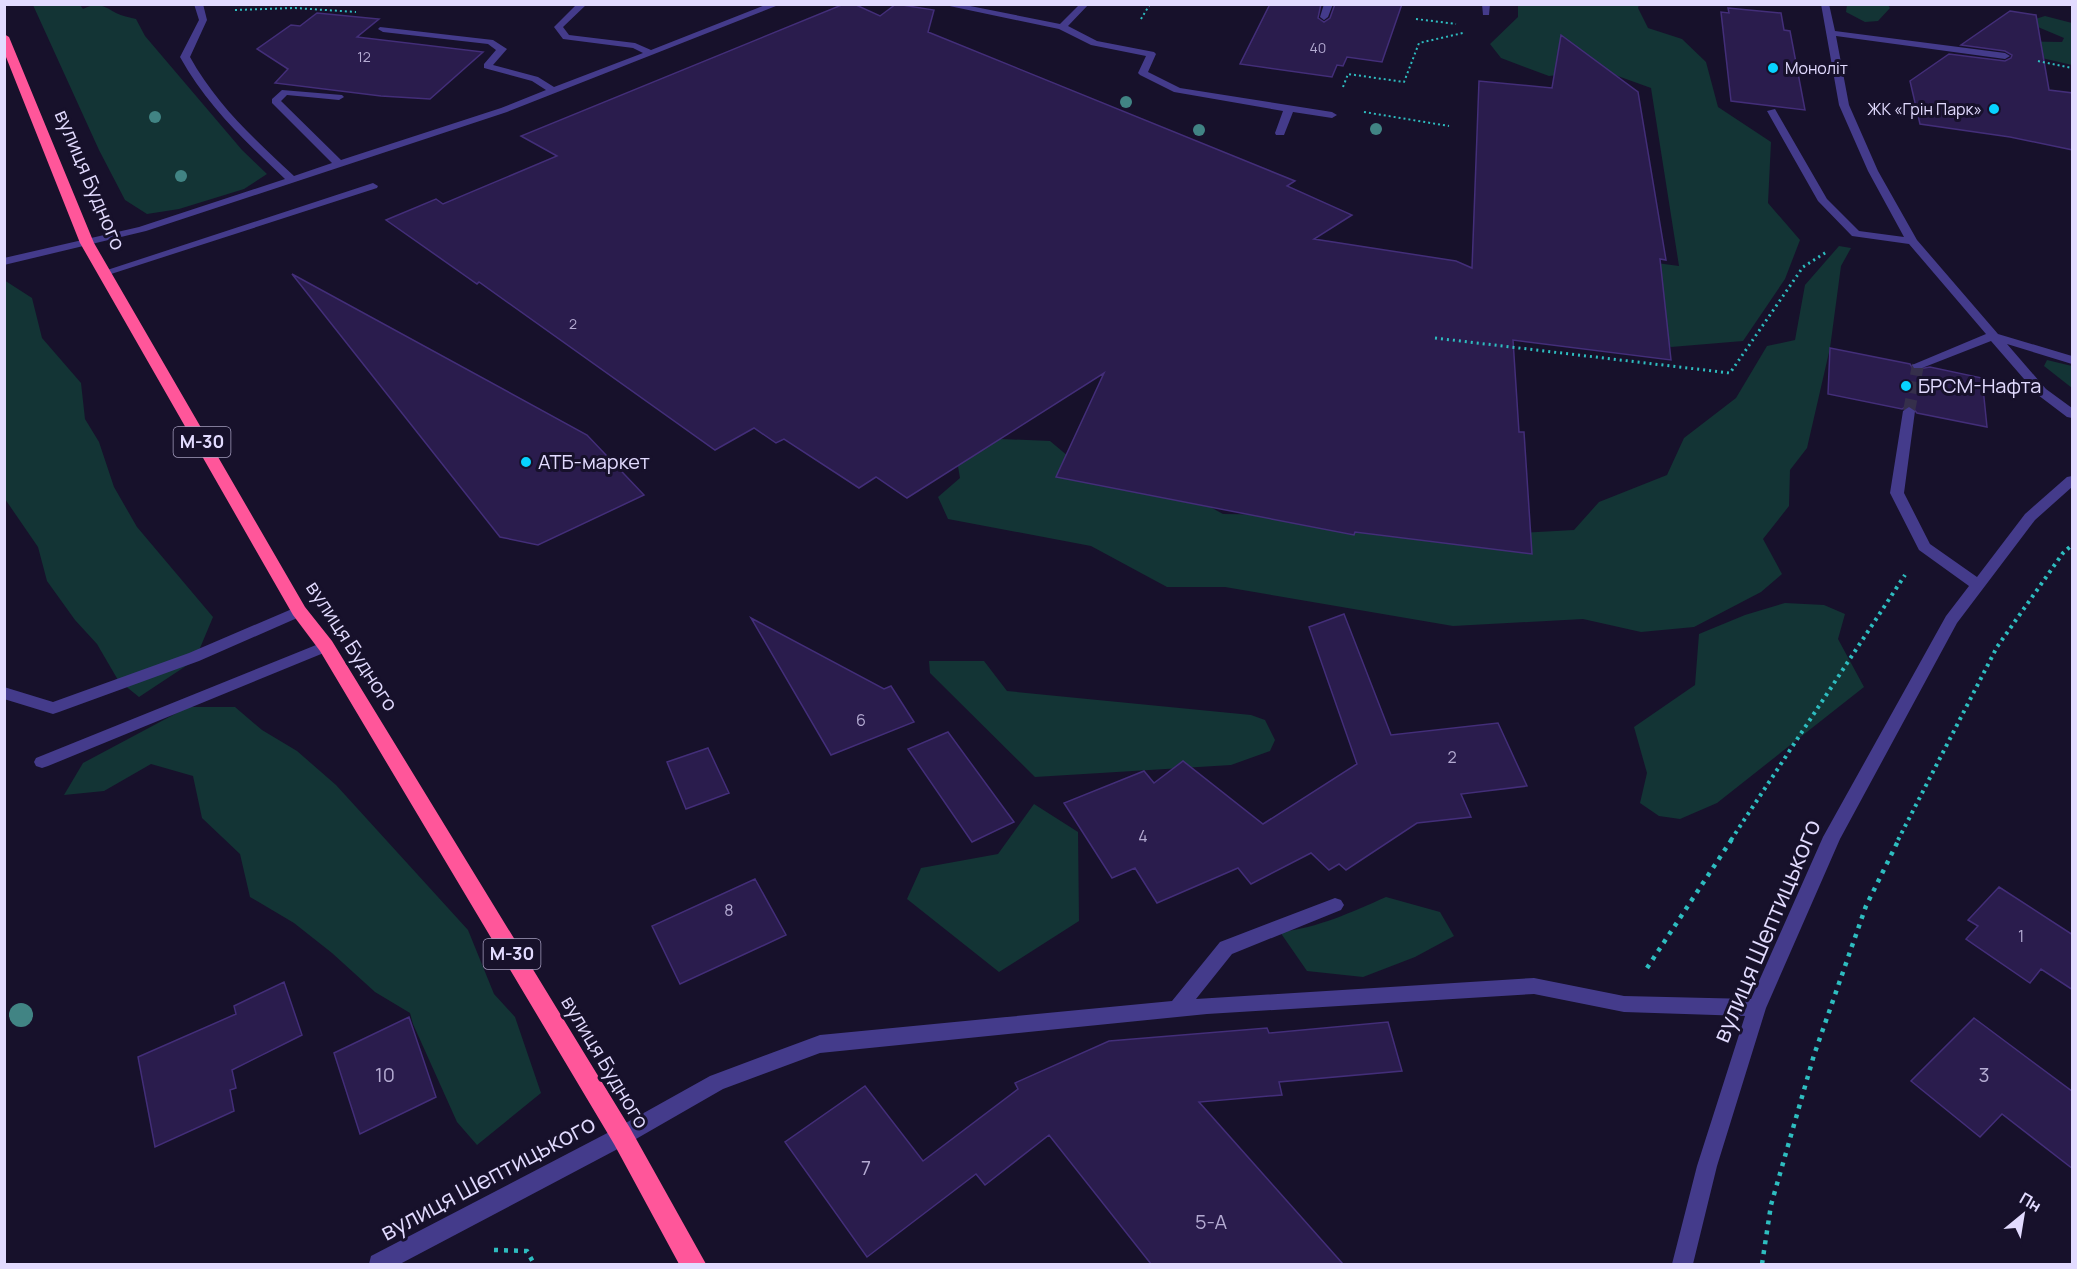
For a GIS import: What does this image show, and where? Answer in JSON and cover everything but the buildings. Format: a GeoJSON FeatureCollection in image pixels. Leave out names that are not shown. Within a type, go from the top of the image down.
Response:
{"type":"FeatureCollection","features":[{"type":"Feature","properties":{"kind":"highway","name":"вулиця Будного"},"geometry":{"type":"LineString","coordinates":[[4,37],[87,243],[299,611],[326,646],[622,1136],[693,1264]]}},
{"type":"Feature","properties":{"kind":"street"},"geometry":{"type":"LineString","coordinates":[[198,4],[203,20],[185,57],[196,80],[218,109],[292,180]]}},
{"type":"Feature","properties":{"kind":"street"},"geometry":{"type":"LineString","coordinates":[[583,4],[558,27],[566,38],[635,46],[648,52]]}},
{"type":"Feature","properties":{"kind":"street"},"geometry":{"type":"LineString","coordinates":[[4,262],[142,229],[504,110],[648,52],[777,4]]}},
{"type":"Feature","properties":{"kind":"street"},"geometry":{"type":"LineString","coordinates":[[944,4],[1062,27],[1094,43],[1151,54],[1143,73],[1177,90],[1289,109],[1334,111]]}},
{"type":"Feature","properties":{"kind":"street"},"geometry":{"type":"LineString","coordinates":[[1062,27],[1085,4]]}},
{"type":"Feature","properties":{"kind":"street"},"geometry":{"type":"LineString","coordinates":[[1324,17],[1329,4]]}},
{"type":"Feature","properties":{"kind":"street"},"geometry":{"type":"LineString","coordinates":[[1825,4],[1844,105],[1873,171],[1912,241],[2042,392],[2073,414]]}},
{"type":"Feature","properties":{"kind":"street"},"geometry":{"type":"LineString","coordinates":[[383,29],[490,42],[502,49],[487,66],[535,79],[553,91]]}},
{"type":"Feature","properties":{"kind":"street"},"geometry":{"type":"LineString","coordinates":[[1830,33],[2005,56]]}},
{"type":"Feature","properties":{"kind":"street"},"geometry":{"type":"LineString","coordinates":[[339,97],[285,92],[275,101],[339,164]]}},
{"type":"Feature","properties":{"kind":"street"},"geometry":{"type":"LineString","coordinates":[[1280,133],[1289,109]]}},
{"type":"Feature","properties":{"kind":"street"},"geometry":{"type":"LineString","coordinates":[[1772,111],[1823,201],[1856,234],[1912,241]]}},
{"type":"Feature","properties":{"kind":"street"},"geometry":{"type":"LineString","coordinates":[[104,273],[373,186]]}},
{"type":"Feature","properties":{"kind":"street"},"geometry":{"type":"LineString","coordinates":[[1918,365],[1993,336],[2073,360]]}},
{"type":"Feature","properties":{"kind":"street"},"geometry":{"type":"LineString","coordinates":[[1909,411],[1897,493],[1924,548],[1977,584]]}},
{"type":"Feature","properties":{"kind":"street","name":"вулиця Шептицького"},"geometry":{"type":"LineString","coordinates":[[1683,1264],[1707,1166],[1757,1008],[1832,837],[1948,625],[2030,517],[2073,480]]}},
{"type":"Feature","properties":{"kind":"street"},"geometry":{"type":"LineString","coordinates":[[4,693],[53,708],[194,657],[299,611]]}},
{"type":"Feature","properties":{"kind":"street"},"geometry":{"type":"LineString","coordinates":[[42,762],[326,646]]}},
{"type":"Feature","properties":{"kind":"street"},"geometry":{"type":"LineString","coordinates":[[1176,1010],[1226,948],[1335,905]]}},
{"type":"Feature","properties":{"kind":"street","name":"вулиця Шептицького"},"geometry":{"type":"LineString","coordinates":[[379,1264],[622,1136],[717,1082],[820,1044],[1207,1006],[1534,986],[1624,1004],[1757,1008]]}},
{"type":"Feature","properties":{"kind":"path"},"geometry":{"type":"LineString","coordinates":[[202,16],[230,10],[283,7],[321,8],[394,17],[383,29]]}},
{"type":"Feature","properties":{"kind":"path"},"geometry":{"type":"LineString","coordinates":[[1416,19],[1457,24]]}},
{"type":"Feature","properties":{"kind":"path"},"geometry":{"type":"LineString","coordinates":[[1449,126],[1334,111],[1348,74],[1404,82],[1419,43],[1464,33]]}},
{"type":"Feature","properties":{"kind":"path"},"geometry":{"type":"LineString","coordinates":[[1435,338],[1730,373],[1803,267],[1856,234]]}},
{"type":"Feature","properties":{"kind":"path"},"geometry":{"type":"LineString","coordinates":[[1762,1264],[1771,1204],[1777,1182],[1814,1055],[1866,906],[1937,762],[1998,647],[2063,554],[2073,545]]}},
{"type":"Feature","properties":{"kind":"path"},"geometry":{"type":"LineString","coordinates":[[1624,1004],[1924,548]]}},
{"type":"Feature","properties":{"kind":"path"},"geometry":{"type":"LineString","coordinates":[[485,1249],[527,1251],[534,1264]]}},
{"type":"Feature","properties":{"kind":"green space"},"geometry":{"type":"Polygon","coordinates":[[[33,5],[80,5],[83,9],[101,5],[118,14],[136,19],[145,36],[242,150],[267,174],[244,189],[179,209],[147,214],[125,200],[99,150],[33,5]]]}},
{"type":"Feature","properties":{"kind":"green space"},"geometry":{"type":"Polygon","coordinates":[[[1518,5],[1639,5],[1638,8],[1648,28],[1682,39],[1706,62],[1718,107],[1771,142],[1768,203],[1800,240],[1785,279],[1743,341],[1671,347],[1616,312],[1634,260],[1679,266],[1651,88],[1615,75],[1593,71],[1549,76],[1501,58],[1490,44],[1518,17],[1518,5]]]}},
{"type":"Feature","properties":{"kind":"green space"},"geometry":{"type":"Polygon","coordinates":[[[1847,5],[1888,5],[1890,8],[1878,21],[1865,22],[1846,12],[1847,5]]]}},
{"type":"Feature","properties":{"kind":"green space"},"geometry":{"type":"Polygon","coordinates":[[[2045,16],[2072,23],[2072,65],[2016,52],[2010,41],[2062,42],[2064,38],[2026,22],[2045,16]]]}},
{"type":"Feature","properties":{"kind":"green space"},"geometry":{"type":"Polygon","coordinates":[[[1839,246],[1851,248],[1841,266],[1830,348],[1807,448],[1790,470],[1789,506],[1763,539],[1782,574],[1761,592],[1694,627],[1641,632],[1583,619],[1453,626],[1225,587],[1167,587],[1091,546],[948,519],[938,497],[960,478],[953,437],[1050,441],[1093,477],[1157,478],[1223,514],[1371,516],[1502,534],[1574,530],[1599,502],[1667,475],[1684,438],[1736,398],[1767,346],[1795,340],[1805,285],[1839,246]]]}},
{"type":"Feature","properties":{"kind":"green space"},"geometry":{"type":"Polygon","coordinates":[[[4,280],[32,298],[42,338],[81,383],[85,419],[99,442],[114,487],[137,527],[213,617],[195,660],[139,697],[118,680],[97,644],[75,620],[47,581],[38,547],[5,499],[4,280]]]}},
{"type":"Feature","properties":{"kind":"green space"},"geometry":{"type":"Polygon","coordinates":[[[2047,360],[2072,366],[2072,388],[2044,366],[2047,360]]]}},
{"type":"Feature","properties":{"kind":"green space"},"geometry":{"type":"Polygon","coordinates":[[[1785,603],[1824,605],[1845,614],[1838,639],[1864,687],[1717,803],[1680,819],[1659,816],[1640,803],[1647,773],[1634,727],[1695,685],[1699,634],[1745,615],[1785,603]]]}},
{"type":"Feature","properties":{"kind":"green space"},"geometry":{"type":"Polygon","coordinates":[[[929,661],[984,661],[1007,691],[1251,715],[1265,720],[1275,740],[1270,751],[1231,765],[1035,777],[930,673],[929,661]]]}},
{"type":"Feature","properties":{"kind":"green space"},"geometry":{"type":"Polygon","coordinates":[[[188,707],[235,707],[262,730],[297,751],[336,785],[468,930],[494,994],[515,1017],[541,1093],[477,1145],[457,1122],[410,1013],[375,992],[332,953],[294,923],[250,897],[240,854],[202,818],[193,776],[151,764],[104,791],[64,795],[83,763],[188,707]]]}},
{"type":"Feature","properties":{"kind":"green space"},"geometry":{"type":"Polygon","coordinates":[[[1034,804],[1078,832],[1079,921],[999,972],[907,899],[921,868],[998,854],[1034,804]]]}},
{"type":"Feature","properties":{"kind":"green space"},"geometry":{"type":"Polygon","coordinates":[[[1386,897],[1440,912],[1454,936],[1415,957],[1363,977],[1307,971],[1280,932],[1321,923],[1386,897]]]}},
{"type":"Feature","properties":{"kind":"tunnel"},"geometry":{"type":"LineString","coordinates":[[1909,411],[1918,365]]}},
{"type":"Feature","properties":{"kind":"place","name":"Моноліт"},"geometry":{"type":"Point","coordinates":[1773,68]}},
{"type":"Feature","properties":{"kind":"place","name":"ЖК «Грін Парк»"},"geometry":{"type":"Point","coordinates":[1994,109]}},
{"type":"Feature","properties":{"kind":"place","name":"БРСМ-Нафта"},"geometry":{"type":"Point","coordinates":[1906,386]}},
{"type":"Feature","properties":{"kind":"place","name":"АТБ-маркет"},"geometry":{"type":"Point","coordinates":[526,462]}}]}
